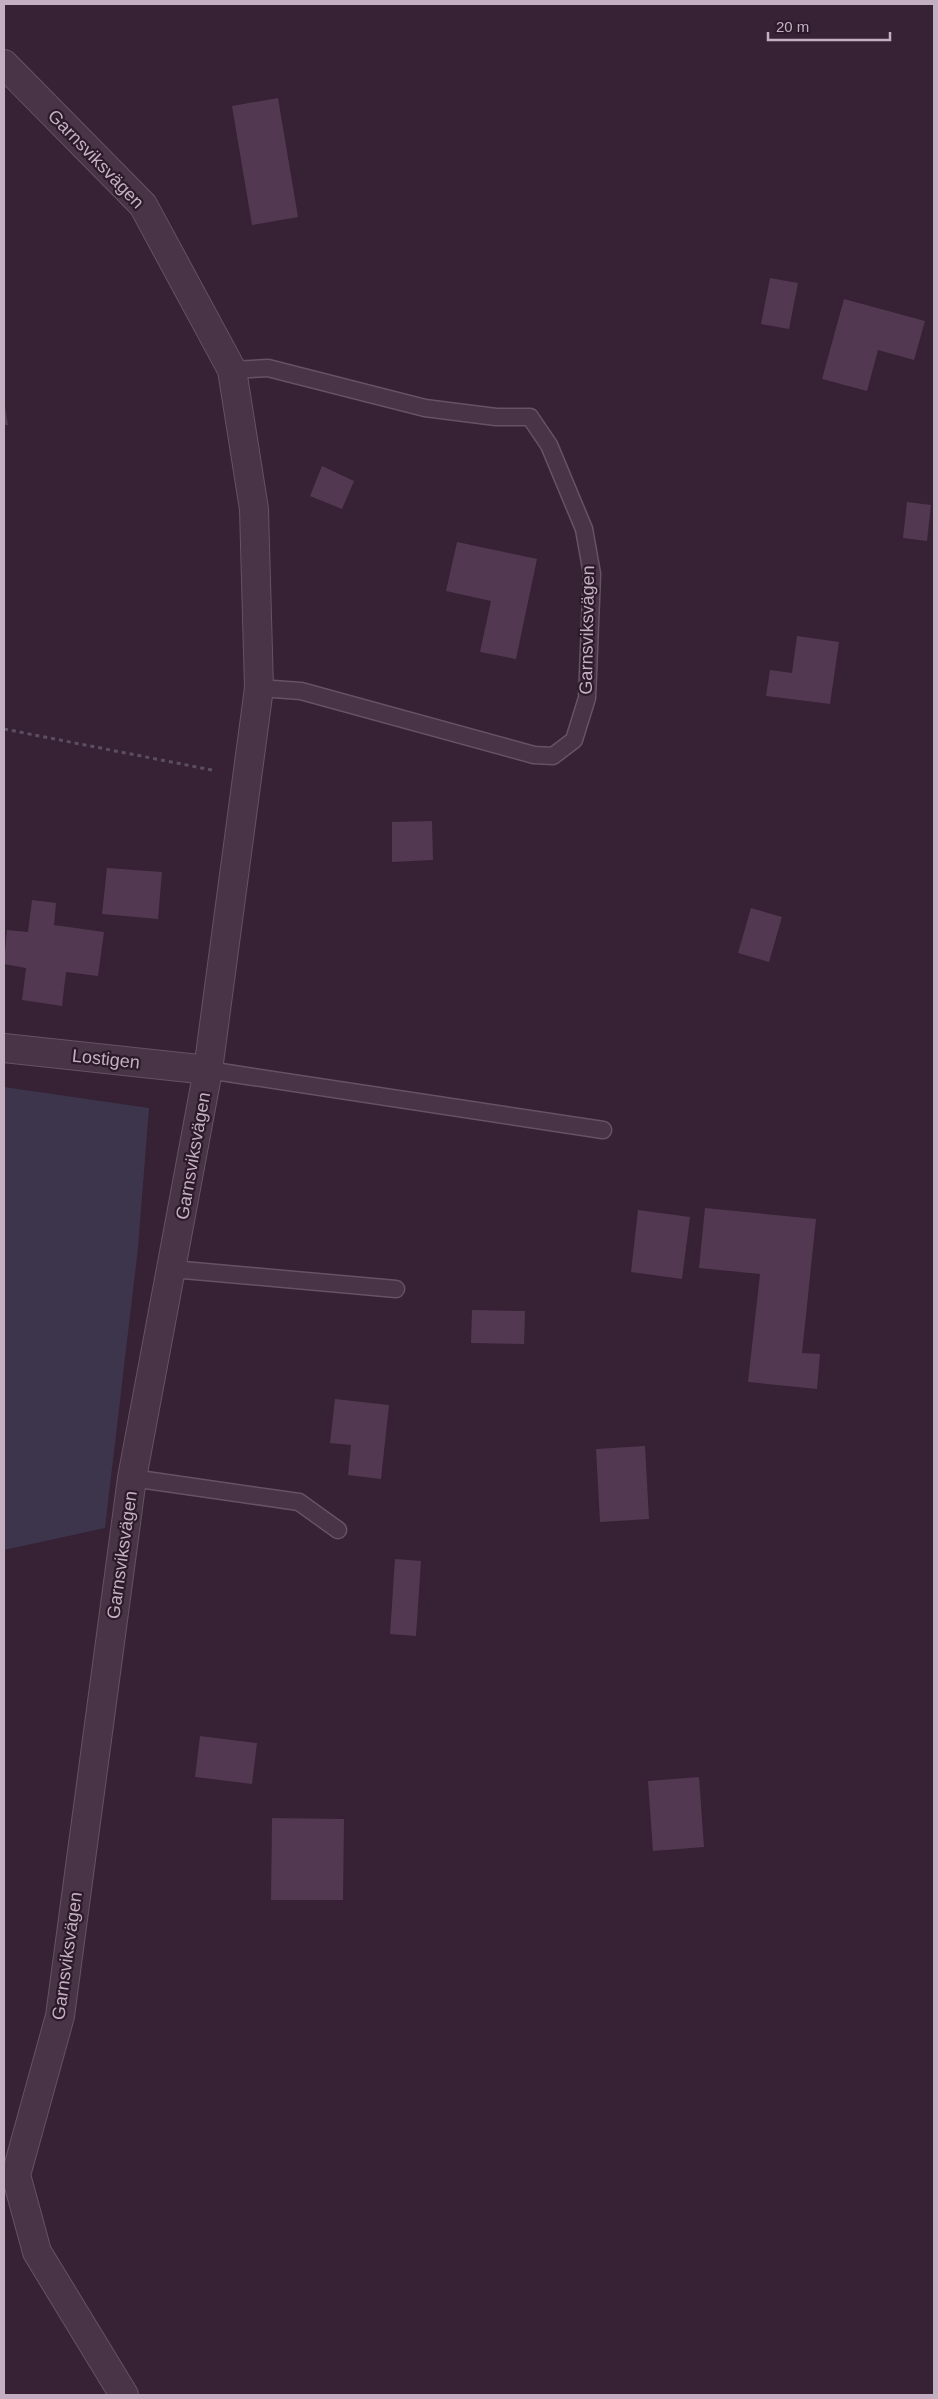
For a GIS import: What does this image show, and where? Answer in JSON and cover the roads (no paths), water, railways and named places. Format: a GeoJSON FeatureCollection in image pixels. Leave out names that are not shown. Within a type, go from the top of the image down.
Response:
{"type":"FeatureCollection","features":[{"type":"Feature","properties":{"kind":"street","name":"Garnsviksvägen"},"geometry":{"type":"LineString","coordinates":[[4,64],[143,205],[232,370],[254,509],[259,688],[208,1070],[132,1478],[60,2016],[10,2178],[37,2252],[124,2395]]}},
{"type":"Feature","properties":{"kind":"street","name":"Lostigen"},"geometry":{"type":"LineString","coordinates":[[4,1048],[208,1070]]}},
{"type":"Feature","properties":{"kind":"lane","name":"Garnsviksvägen"},"geometry":{"type":"LineString","coordinates":[[232,370],[268,368],[425,408],[496,417],[530,417],[548,445],[584,529],[592,574],[587,698],[574,740],[553,756],[534,755],[301,692],[259,688]]}},
{"type":"Feature","properties":{"kind":"lane"},"geometry":{"type":"LineString","coordinates":[[208,1070],[603,1130]]}},
{"type":"Feature","properties":{"kind":"lane"},"geometry":{"type":"LineString","coordinates":[[172,1269],[396,1290]]}},
{"type":"Feature","properties":{"kind":"lane"},"geometry":{"type":"LineString","coordinates":[[132,1478],[299,1502],[338,1530]]}}]}
